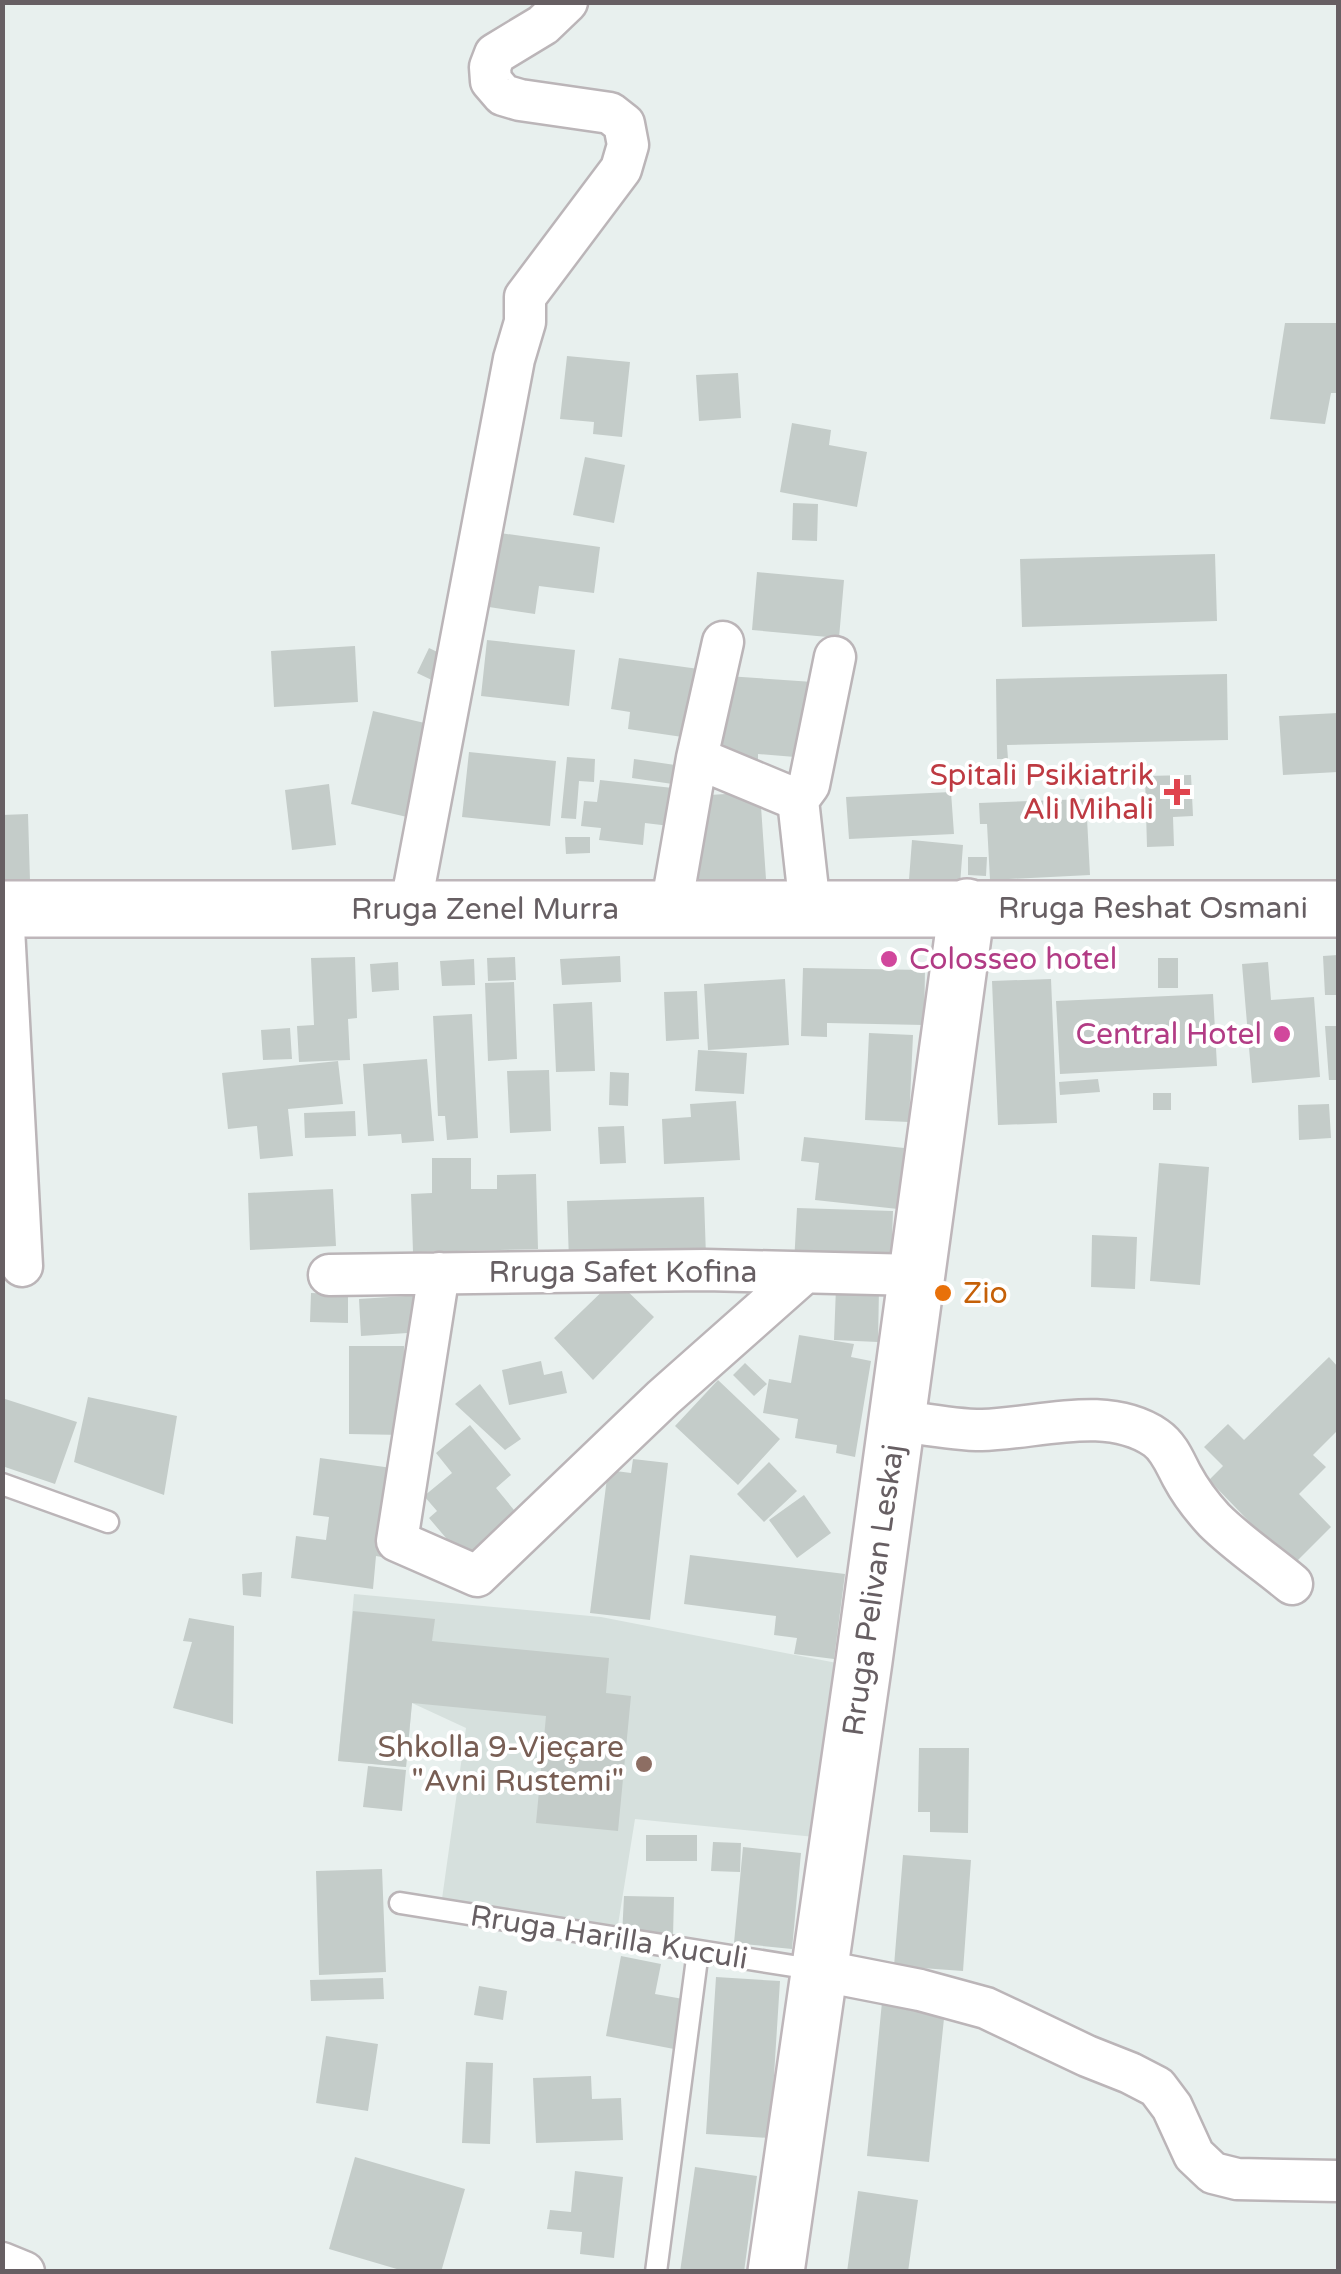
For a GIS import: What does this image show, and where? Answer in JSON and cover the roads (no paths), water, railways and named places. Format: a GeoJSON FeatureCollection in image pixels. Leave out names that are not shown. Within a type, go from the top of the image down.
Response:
{"type":"FeatureCollection","features":[{"type":"Feature","properties":{"kind":"main road","name":"Rruga Zenel Murra"},"geometry":{"type":"LineString","coordinates":[[2,909],[968,907]]}},
{"type":"Feature","properties":{"kind":"main road","name":"Rruga Reshat Osmani"},"geometry":{"type":"LineString","coordinates":[[968,907],[1338,909]]}},
{"type":"Feature","properties":{"kind":"main road","name":"Rruga Pelivan Leskaj"},"geometry":{"type":"LineString","coordinates":[[776,2272],[968,907]]}},
{"type":"Feature","properties":{"kind":"street"},"geometry":{"type":"LineString","coordinates":[[410,909],[514,359],[525,322],[525,297],[621,169],[628,145],[624,124],[610,113],[520,100],[503,95],[491,82],[490,67],[495,54],[543,26],[567,2]]}},
{"type":"Feature","properties":{"kind":"street"},"geometry":{"type":"LineString","coordinates":[[671,908],[697,758],[723,642]]}},
{"type":"Feature","properties":{"kind":"street"},"geometry":{"type":"LineString","coordinates":[[810,908],[798,800],[809,785],[835,657]]}},
{"type":"Feature","properties":{"kind":"street"},"geometry":{"type":"LineString","coordinates":[[697,758],[798,800]]}},
{"type":"Feature","properties":{"kind":"street"},"geometry":{"type":"LineString","coordinates":[[2,909],[22,1266]]}},
{"type":"Feature","properties":{"kind":"street","name":"Rruga Safet Kofina"},"geometry":{"type":"LineString","coordinates":[[330,1274],[705,1270],[917,1275]]}},
{"type":"Feature","properties":{"kind":"street"},"geometry":{"type":"LineString","coordinates":[[439,1273],[397,1541],[477,1576],[663,1398],[804,1273]]}},
{"type":"Feature","properties":{"kind":"street"},"geometry":{"type":"LineString","coordinates":[[897,1420],[982,1430],[1050,1422],[1104,1421],[1131,1426],[1159,1440],[1214,1520],[1292,1584]]}},
{"type":"Feature","properties":{"kind":"street"},"geometry":{"type":"LineString","coordinates":[[818,1970],[986,2008],[1144,2080],[1156,2087],[1172,2107],[1194,2155],[1214,2174],[1237,2179],[1338,2182]]}},
{"type":"Feature","properties":{"kind":"street"},"geometry":{"type":"LineString","coordinates":[[2,2263],[24,2272]]}},
{"type":"Feature","properties":{"kind":"lane"},"geometry":{"type":"LineString","coordinates":[[2,1484],[108,1522]]}},
{"type":"Feature","properties":{"kind":"lane","name":"Rruga Harilla Kuculi"},"geometry":{"type":"LineString","coordinates":[[400,1903],[818,1970]]}},
{"type":"Feature","properties":{"kind":"lane"},"geometry":{"type":"LineString","coordinates":[[656,2272],[698,1951]]}},
{"type":"Feature","properties":{"kind":"place","name":"Spitali Psikiatrik Ali Mihali"},"geometry":{"type":"Point","coordinates":[1177,792]}},
{"type":"Feature","properties":{"kind":"place","name":"Colosseo hotel"},"geometry":{"type":"Point","coordinates":[889,959]}},
{"type":"Feature","properties":{"kind":"place","name":"Central Hotel"},"geometry":{"type":"Point","coordinates":[1282,1034]}},
{"type":"Feature","properties":{"kind":"place","name":"Zio"},"geometry":{"type":"Point","coordinates":[943,1293]}},
{"type":"Feature","properties":{"kind":"place","name":"Shkolla 9-Vjeçare \"Avni Rustemi\""},"geometry":{"type":"Point","coordinates":[644,1764]}}]}
